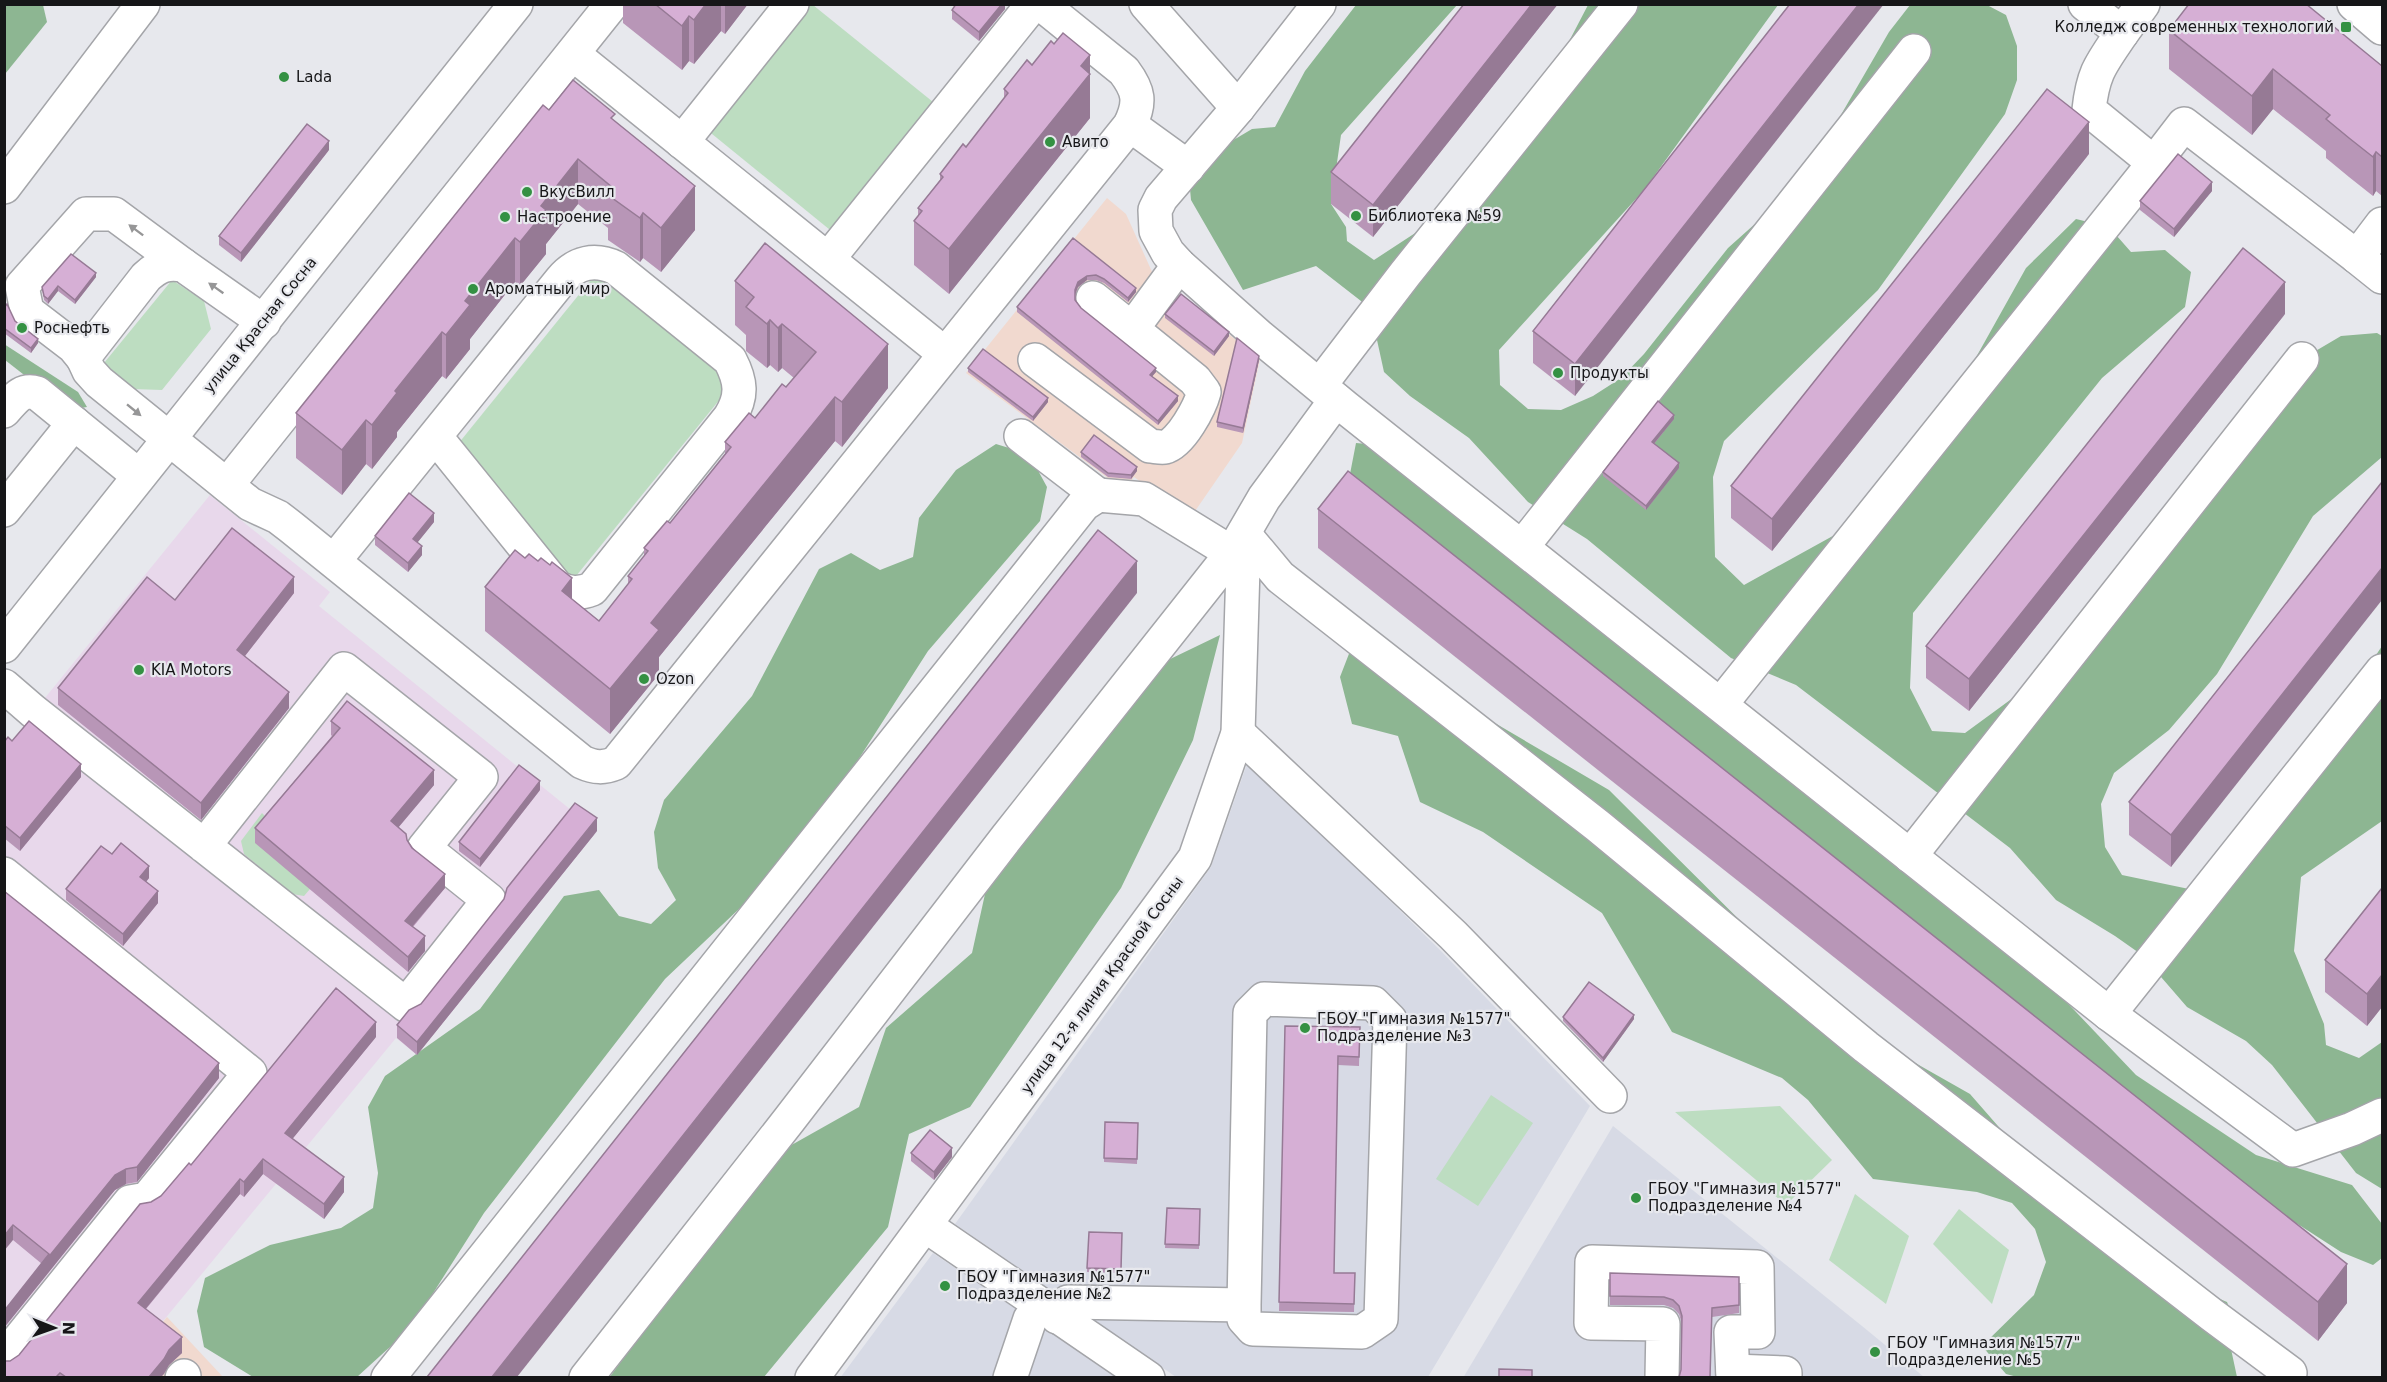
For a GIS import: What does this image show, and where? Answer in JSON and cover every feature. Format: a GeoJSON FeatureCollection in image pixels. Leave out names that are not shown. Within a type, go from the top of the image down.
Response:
{"type":"FeatureCollection","features":[{"type":"Feature","properties":{"kind":"street"},"geometry":{"type":"LineString","coordinates":[[4,187],[143,4]]}},
{"type":"Feature","properties":{"kind":"street"},"geometry":{"type":"LineString","coordinates":[[227,485],[612,4]]}},
{"type":"Feature","properties":{"kind":"street"},"geometry":{"type":"LineString","coordinates":[[682,142],[792,4]]}},
{"type":"Feature","properties":{"kind":"street"},"geometry":{"type":"LineString","coordinates":[[828,259],[1033,4]]}},
{"type":"Feature","properties":{"kind":"street"},"geometry":{"type":"LineString","coordinates":[[264,322],[114,214],[86,214],[22,286],[27,310],[74,347],[99,382],[227,485],[257,508],[284,521],[582,762],[591,766],[608,766],[616,763],[1130,125],[1136,111],[1137,94],[1133,83],[1124,71],[1041,4]]}},
{"type":"Feature","properties":{"kind":"street"},"geometry":{"type":"LineString","coordinates":[[1146,4],[1238,108]]}},
{"type":"Feature","properties":{"kind":"street"},"geometry":{"type":"LineString","coordinates":[[1319,4],[1238,108],[1161,198],[1155,210],[1155,231],[1179,266],[1260,337],[1328,392],[2109,1014],[2293,1150],[2352,1129],[2382,1115]]}},
{"type":"Feature","properties":{"kind":"street"},"geometry":{"type":"LineString","coordinates":[[586,1377],[1238,544],[1328,392],[1404,274],[1621,4]]}},
{"type":"Feature","properties":{"kind":"street"},"geometry":{"type":"LineString","coordinates":[[2085,4],[2122,33]]}},
{"type":"Feature","properties":{"kind":"street"},"geometry":{"type":"LineString","coordinates":[[2143,4],[2098,68],[2091,90],[2089,111],[2154,164]]}},
{"type":"Feature","properties":{"kind":"street"},"geometry":{"type":"LineString","coordinates":[[2354,4],[2382,28]]}},
{"type":"Feature","properties":{"kind":"street","name":"улица Красная Сосна"},"geometry":{"type":"LineString","coordinates":[[4,646],[264,322],[502,9]]}},
{"type":"Feature","properties":{"kind":"street"},"geometry":{"type":"LineString","coordinates":[[1522,547],[1914,51]]}},
{"type":"Feature","properties":{"kind":"street"},"geometry":{"type":"LineString","coordinates":[[573,54],[945,354]]}},
{"type":"Feature","properties":{"kind":"street"},"geometry":{"type":"LineString","coordinates":[[1721,704],[2184,124],[2370,267],[2382,224]]}},
{"type":"Feature","properties":{"kind":"street"},"geometry":{"type":"LineString","coordinates":[[1130,125],[1188,167]]}},
{"type":"Feature","properties":{"kind":"street"},"geometry":{"type":"LineString","coordinates":[[334,561],[435,436],[569,271],[589,262],[607,264],[616,268],[730,360],[738,375],[740,397],[730,417],[592,589],[583,592],[563,590],[552,581],[435,436]]}},
{"type":"Feature","properties":{"kind":"street"},"geometry":{"type":"LineString","coordinates":[[83,358],[146,277],[158,266],[170,263],[183,265]]}},
{"type":"Feature","properties":{"kind":"street"},"geometry":{"type":"LineString","coordinates":[[1132,329],[1179,266]]}},
{"type":"Feature","properties":{"kind":"street"},"geometry":{"type":"LineString","coordinates":[[1035,360],[1150,446],[1164,448],[1175,442],[1201,406],[1204,392],[1195,380],[1093,298]]}},
{"type":"Feature","properties":{"kind":"street"},"geometry":{"type":"LineString","coordinates":[[1910,856],[2302,359]]}},
{"type":"Feature","properties":{"kind":"street"},"geometry":{"type":"LineString","coordinates":[[4,411],[23,392],[37,393],[139,476]]}},
{"type":"Feature","properties":{"kind":"street"},"geometry":{"type":"LineString","coordinates":[[4,510],[74,423]]}},
{"type":"Feature","properties":{"kind":"street"},"geometry":{"type":"LineString","coordinates":[[1021,436],[1098,495],[1144,499],[1238,544],[1598,826],[1875,1054],[2290,1374]]}},
{"type":"Feature","properties":{"kind":"street"},"geometry":{"type":"LineString","coordinates":[[388,1377],[1084,504],[1098,495]]}},
{"type":"Feature","properties":{"kind":"street","name":"улица 12-я линия Красной Сосны"},"geometry":{"type":"LineString","coordinates":[[812,1377],[926,1226],[1195,858],[1239,733],[1238,544]]}},
{"type":"Feature","properties":{"kind":"street"},"geometry":{"type":"LineString","coordinates":[[4,686],[33,711],[204,846],[406,1005],[489,900],[424,848],[481,777],[344,669],[204,846]]}},
{"type":"Feature","properties":{"kind":"street"},"geometry":{"type":"LineString","coordinates":[[2109,1014],[2382,671]]}},
{"type":"Feature","properties":{"kind":"street"},"geometry":{"type":"LineString","coordinates":[[1239,733],[1453,935],[1610,1096]]}},
{"type":"Feature","properties":{"kind":"street"},"geometry":{"type":"LineString","coordinates":[[4,874],[250,1073],[147,1199],[130,1202],[4,1358]]}},
{"type":"Feature","properties":{"kind":"street"},"geometry":{"type":"LineString","coordinates":[[1264,999],[1373,1003],[1390,1020],[1381,1319],[1362,1332],[1254,1329],[1244,1319],[1244,1305],[1250,1012],[1264,999]]}},
{"type":"Feature","properties":{"kind":"street"},"geometry":{"type":"LineString","coordinates":[[2352,1129],[2382,1089]]}},
{"type":"Feature","properties":{"kind":"street"},"geometry":{"type":"LineString","coordinates":[[926,1226],[1148,1377]]}},
{"type":"Feature","properties":{"kind":"street"},"geometry":{"type":"LineString","coordinates":[[1662,1377],[1663,1324],[1590,1323],[1592,1262],[1757,1267],[1758,1332],[1731,1332],[1733,1374],[1785,1373],[1785,1377]]}},
{"type":"Feature","properties":{"kind":"street"},"geometry":{"type":"LineString","coordinates":[[1010,1377],[1030,1319],[1068,1302],[1244,1305]]}},
{"type":"Feature","properties":{"kind":"shaded area"},"geometry":{"type":"Polygon","coordinates":[[[1107,198],[1126,214],[1153,274],[1260,359],[1242,443],[1191,517],[1134,477],[1124,490],[966,373],[1107,198]]]}},
{"type":"Feature","properties":{"kind":"shaded area"},"geometry":{"type":"Polygon","coordinates":[[[210,495],[330,592],[319,606],[597,831],[417,1055],[396,1038],[117,1377],[5,1378],[5,755],[29,734],[27,720],[210,495]]]}},
{"type":"Feature","properties":{"kind":"shaded area","name":"ГБОУ \"Гимназия №1577\" Подразделение №3"},"geometry":{"type":"Polygon","coordinates":[[[1248,761],[1440,950],[1590,1106],[1428,1377],[1176,1377],[955,1224],[1211,867],[1248,761]]]}},
{"type":"Feature","properties":{"kind":"shaded area","name":"ГБОУ \"Гимназия №1577\" Подразделение №4"},"geometry":{"type":"Polygon","coordinates":[[[1613,1126],[1862,1326],[1924,1377],[1463,1378],[1613,1126]]]}},
{"type":"Feature","properties":{"kind":"shaded area","name":"ГБОУ \"Гимназия №1577\" Подразделение №2"},"geometry":{"type":"Polygon","coordinates":[[[933,1253],[1116,1377],[840,1378],[933,1253]]]}},
{"type":"Feature","properties":{"kind":"shaded area"},"geometry":{"type":"Polygon","coordinates":[[[167,1317],[223,1377],[117,1378],[167,1317]]]}},
{"type":"Feature","properties":{"kind":"green space"},"geometry":{"type":"Polygon","coordinates":[[[5,4],[43,5],[47,22],[5,74],[5,4]]]}},
{"type":"Feature","properties":{"kind":"green space"},"geometry":{"type":"Polygon","coordinates":[[[798,5],[813,5],[938,106],[835,234],[701,125],[798,5]]]}},
{"type":"Feature","properties":{"kind":"green space"},"geometry":{"type":"Polygon","coordinates":[[[1356,5],[1457,5],[1341,135],[1331,204],[1346,227],[1347,241],[1374,260],[1429,224],[1542,93],[1588,5],[1778,5],[1644,190],[1499,350],[1500,385],[1528,409],[1561,410],[1593,396],[1621,378],[1644,354],[1728,248],[1802,182],[1889,32],[1910,5],[1987,5],[2006,15],[2017,46],[2017,80],[2005,114],[1878,290],[1724,441],[1713,477],[1715,557],[1744,585],[1878,511],[1904,486],[2026,268],[2076,219],[2109,227],[2131,252],[2165,250],[2191,272],[2185,307],[2102,378],[1913,613],[1910,688],[1932,731],[1965,733],[2047,673],[2302,359],[2341,336],[2377,333],[2382,336],[2382,457],[2313,516],[2217,674],[2169,730],[2114,773],[2101,804],[2105,847],[2122,875],[2189,889],[2285,793],[2382,646],[2382,821],[2301,877],[2294,951],[2324,1024],[2326,1045],[2359,1058],[2382,1042],[2382,1189],[2356,1173],[2272,1065],[2246,1041],[2187,1007],[2142,955],[2056,900],[2010,848],[1796,685],[1731,658],[1587,539],[1528,502],[1469,438],[1410,396],[1384,372],[1370,308],[1316,266],[1243,290],[1191,200],[1188,167],[1252,129],[1275,127],[1305,71],[1356,5]]]}},
{"type":"Feature","properties":{"kind":"green space"},"geometry":{"type":"Polygon","coordinates":[[[598,271],[734,382],[572,581],[458,444],[598,271]]]}},
{"type":"Feature","properties":{"kind":"green space"},"geometry":{"type":"Polygon","coordinates":[[[172,280],[204,301],[211,329],[162,390],[132,389],[104,363],[172,280]]]}},
{"type":"Feature","properties":{"kind":"green space"},"geometry":{"type":"Polygon","coordinates":[[[4,344],[78,392],[87,407],[69,410],[5,360],[4,344]]]}},
{"type":"Feature","properties":{"kind":"green space"},"geometry":{"type":"Polygon","coordinates":[[[1356,443],[1390,446],[1939,868],[2136,1075],[2256,1155],[2352,1185],[2382,1224],[2382,1258],[2373,1265],[2341,1252],[2129,1115],[1350,474],[1356,443]]]}},
{"type":"Feature","properties":{"kind":"green space"},"geometry":{"type":"Polygon","coordinates":[[[996,444],[1029,454],[1047,487],[1040,521],[928,651],[799,852],[665,979],[484,1213],[423,1309],[402,1336],[357,1377],[253,1377],[204,1347],[197,1311],[205,1278],[270,1245],[341,1228],[373,1208],[378,1173],[368,1107],[385,1076],[480,1009],[564,896],[599,890],[619,916],[651,924],[676,900],[658,868],[654,832],[664,800],[752,696],[819,569],[851,553],[880,570],[913,557],[919,518],[956,470],[996,444]]]}},
{"type":"Feature","properties":{"kind":"green space"},"geometry":{"type":"Polygon","coordinates":[[[1220,635],[1193,740],[1121,888],[970,1107],[909,1134],[888,1227],[764,1377],[609,1378],[772,1156],[859,1107],[886,1028],[972,953],[985,894],[1164,662],[1220,635]]]}},
{"type":"Feature","properties":{"kind":"green space"},"geometry":{"type":"Polygon","coordinates":[[[1352,646],[1447,695],[1609,790],[1814,994],[1873,1039],[1970,1094],[2108,1252],[2227,1302],[2240,1335],[2231,1349],[2237,1377],[2021,1378],[2006,1374],[1982,1346],[2034,1295],[2046,1262],[2035,1229],[2012,1203],[1977,1192],[1873,1179],[1808,1100],[1782,1078],[1672,1032],[1602,913],[1483,832],[1420,802],[1398,736],[1352,724],[1340,677],[1352,646]]]}},
{"type":"Feature","properties":{"kind":"green space"},"geometry":{"type":"Polygon","coordinates":[[[262,813],[272,823],[310,889],[304,896],[292,894],[244,854],[241,841],[262,813]]]}},
{"type":"Feature","properties":{"kind":"green space"},"geometry":{"type":"Polygon","coordinates":[[[1491,1095],[1533,1123],[1478,1206],[1436,1179],[1491,1095]]]}},
{"type":"Feature","properties":{"kind":"green space"},"geometry":{"type":"Polygon","coordinates":[[[1780,1106],[1832,1160],[1786,1205],[1675,1112],[1780,1106]]]}},
{"type":"Feature","properties":{"kind":"green space"},"geometry":{"type":"Polygon","coordinates":[[[1855,1194],[1909,1236],[1886,1304],[1829,1260],[1855,1194]]]}},
{"type":"Feature","properties":{"kind":"green space"},"geometry":{"type":"Polygon","coordinates":[[[1959,1209],[2009,1250],[1992,1304],[1933,1244],[1959,1209]]]}},
{"type":"Feature","properties":{"kind":"building"},"geometry":{"type":"Polygon","coordinates":[[[655,4],[706,4],[694,20],[689,16],[682,26],[655,4]]]}},
{"type":"Feature","properties":{"kind":"building"},"geometry":{"type":"Polygon","coordinates":[[[956,4],[1002,4],[979,32],[952,10],[956,4]]]}},
{"type":"Feature","properties":{"kind":"building"},"geometry":{"type":"Polygon","coordinates":[[[1464,4],[1532,4],[1373,205],[1331,172],[1464,4]]]}},
{"type":"Feature","properties":{"kind":"building"},"geometry":{"type":"Polygon","coordinates":[[[1790,4],[1859,4],[1575,364],[1533,331],[1790,4]]]}},
{"type":"Feature","properties":{"kind":"building"},"geometry":{"type":"Polygon","coordinates":[[[2189,4],[2306,4],[2382,66],[2382,157],[2376,152],[2373,157],[2349,138],[2326,119],[2330,115],[2273,69],[2252,96],[2169,30],[2189,4]]]}},
{"type":"Feature","properties":{"kind":"building"},"geometry":{"type":"Polygon","coordinates":[[[1063,33],[1090,55],[1081,66],[1090,74],[949,249],[914,221],[922,211],[918,208],[943,177],[940,174],[963,144],[966,147],[1008,93],[1004,89],[1027,60],[1032,65],[1051,41],[1054,44],[1063,33]]]}},
{"type":"Feature","properties":{"kind":"building"},"geometry":{"type":"Polygon","coordinates":[[[573,80],[615,114],[611,118],[695,186],[661,228],[643,213],[640,218],[608,195],[613,188],[578,159],[541,206],[546,210],[520,242],[515,238],[465,301],[470,305],[446,335],[442,332],[395,391],[397,393],[372,425],[366,420],[342,450],[296,413],[543,105],[549,110],[573,80]]]}},
{"type":"Feature","properties":{"kind":"building"},"geometry":{"type":"Polygon","coordinates":[[[2047,89],[2089,122],[1772,519],[1731,486],[2047,89]]]}},
{"type":"Feature","properties":{"kind":"building"},"geometry":{"type":"Polygon","coordinates":[[[307,124],[329,141],[241,253],[219,236],[307,124]]]}},
{"type":"Feature","properties":{"kind":"building"},"geometry":{"type":"Polygon","coordinates":[[[2178,154],[2212,182],[2174,229],[2140,201],[2178,154]]]}},
{"type":"Feature","properties":{"kind":"building"},"geometry":{"type":"Polygon","coordinates":[[[1073,238],[1136,288],[1128,298],[1104,279],[1096,275],[1087,276],[1078,282],[1075,300],[1081,308],[1156,368],[1150,375],[1178,396],[1158,421],[1017,307],[1073,238]]]}},
{"type":"Feature","properties":{"kind":"building"},"geometry":{"type":"Polygon","coordinates":[[[765,243],[888,344],[842,402],[835,397],[651,623],[659,630],[610,689],[485,587],[515,550],[525,558],[529,554],[538,561],[541,558],[550,565],[552,562],[572,578],[562,591],[599,621],[632,579],[628,576],[648,551],[644,548],[667,521],[670,523],[731,447],[725,442],[749,413],[755,418],[782,384],[786,387],[816,352],[782,324],[778,328],[770,320],[767,324],[746,307],[754,297],[735,281],[765,243]]]}},
{"type":"Feature","properties":{"kind":"building"},"geometry":{"type":"Polygon","coordinates":[[[2243,248],[2285,282],[1969,679],[1926,646],[2243,248]]]}},
{"type":"Feature","properties":{"kind":"building"},"geometry":{"type":"Polygon","coordinates":[[[71,254],[96,273],[75,300],[58,286],[48,299],[44,296],[42,287],[71,254]]]}},
{"type":"Feature","properties":{"kind":"building"},"geometry":{"type":"Polygon","coordinates":[[[1181,294],[1229,332],[1214,352],[1165,314],[1181,294]]]}},
{"type":"Feature","properties":{"kind":"building"},"geometry":{"type":"Polygon","coordinates":[[[7,304],[15,321],[38,339],[31,348],[4,328],[4,308],[7,304]]]}},
{"type":"Feature","properties":{"kind":"building"},"geometry":{"type":"Polygon","coordinates":[[[1237,338],[1259,356],[1243,428],[1217,422],[1237,338]]]}},
{"type":"Feature","properties":{"kind":"building"},"geometry":{"type":"Polygon","coordinates":[[[983,349],[1048,398],[1033,417],[968,368],[983,349]]]}},
{"type":"Feature","properties":{"kind":"building"},"geometry":{"type":"Polygon","coordinates":[[[1658,401],[1674,415],[1652,442],[1679,463],[1646,506],[1603,472],[1658,401]]]}},
{"type":"Feature","properties":{"kind":"building"},"geometry":{"type":"Polygon","coordinates":[[[1094,435],[1137,467],[1131,475],[1108,473],[1081,452],[1094,435]]]}},
{"type":"Feature","properties":{"kind":"building"},"geometry":{"type":"Polygon","coordinates":[[[1348,471],[2347,1264],[2318,1302],[1318,509],[1348,471]]]}},
{"type":"Feature","properties":{"kind":"building"},"geometry":{"type":"Polygon","coordinates":[[[2382,482],[2382,568],[2171,835],[2129,802],[2382,482]]]}},
{"type":"Feature","properties":{"kind":"building"},"geometry":{"type":"Polygon","coordinates":[[[409,493],[434,513],[413,539],[422,546],[408,563],[375,536],[409,493]]]}},
{"type":"Feature","properties":{"kind":"building"},"geometry":{"type":"Polygon","coordinates":[[[232,528],[294,577],[237,650],[289,692],[201,803],[58,688],[147,577],[175,600],[232,528]]]}},
{"type":"Feature","properties":{"kind":"building"},"geometry":{"type":"Polygon","coordinates":[[[1098,530],[1137,561],[492,1377],[427,1377],[1098,530]]]}},
{"type":"Feature","properties":{"kind":"building"},"geometry":{"type":"Polygon","coordinates":[[[347,701],[434,770],[391,821],[406,834],[412,848],[445,874],[405,921],[425,936],[408,957],[255,828],[340,728],[331,721],[347,701]]]}},
{"type":"Feature","properties":{"kind":"building"},"geometry":{"type":"Polygon","coordinates":[[[29,721],[81,764],[20,838],[4,825],[4,742],[8,737],[12,741],[29,721]]]}},
{"type":"Feature","properties":{"kind":"building"},"geometry":{"type":"Polygon","coordinates":[[[519,765],[540,781],[480,859],[459,842],[519,765]]]}},
{"type":"Feature","properties":{"kind":"building"},"geometry":{"type":"Polygon","coordinates":[[[575,803],[597,818],[417,1042],[397,1025],[409,1010],[421,1004],[504,899],[507,888],[575,803]]]}},
{"type":"Feature","properties":{"kind":"building"},"geometry":{"type":"Polygon","coordinates":[[[121,843],[149,866],[140,877],[158,891],[123,934],[66,889],[101,846],[112,854],[121,843]]]}},
{"type":"Feature","properties":{"kind":"building"},"geometry":{"type":"Polygon","coordinates":[[[2382,888],[2382,975],[2367,994],[2325,960],[2382,888]]]}},
{"type":"Feature","properties":{"kind":"building"},"geometry":{"type":"Polygon","coordinates":[[[4,891],[219,1063],[137,1167],[126,1169],[115,1175],[4,1312],[49,1254],[13,1225],[4,1236],[4,891]]]}},
{"type":"Feature","properties":{"kind":"building"},"geometry":{"type":"Polygon","coordinates":[[[1589,982],[1634,1015],[1603,1058],[1563,1017],[1589,982]]]}},
{"type":"Feature","properties":{"kind":"building"},"geometry":{"type":"Polygon","coordinates":[[[336,988],[376,1022],[285,1133],[344,1177],[324,1204],[263,1159],[244,1182],[240,1179],[138,1303],[182,1337],[149,1377],[66,1377],[60,1373],[56,1377],[4,1377],[4,1361],[10,1361],[19,1355],[140,1204],[151,1202],[161,1196],[189,1163],[191,1165],[336,988]]]}},
{"type":"Feature","properties":{"kind":"building"},"geometry":{"type":"Polygon","coordinates":[[[1285,1026],[1360,1027],[1359,1057],[1338,1056],[1334,1273],[1355,1273],[1354,1304],[1279,1302],[1285,1026]]]}},
{"type":"Feature","properties":{"kind":"building"},"geometry":{"type":"Polygon","coordinates":[[[1105,1122],[1138,1123],[1137,1159],[1104,1158],[1105,1122]]]}},
{"type":"Feature","properties":{"kind":"building"},"geometry":{"type":"Polygon","coordinates":[[[930,1130],[952,1148],[934,1172],[911,1153],[930,1130]]]}},
{"type":"Feature","properties":{"kind":"building"},"geometry":{"type":"Polygon","coordinates":[[[1167,1208],[1200,1209],[1199,1245],[1165,1244],[1167,1208]]]}},
{"type":"Feature","properties":{"kind":"building"},"geometry":{"type":"Polygon","coordinates":[[[1089,1232],[1122,1233],[1121,1269],[1087,1268],[1089,1232]]]}},
{"type":"Feature","properties":{"kind":"building"},"geometry":{"type":"Polygon","coordinates":[[[1610,1273],[1739,1277],[1739,1305],[1712,1308],[1710,1377],[1679,1377],[1682,1316],[1679,1306],[1673,1300],[1664,1297],[1610,1296],[1610,1273]]]}},
{"type":"Feature","properties":{"kind":"building"},"geometry":{"type":"Polygon","coordinates":[[[1499,1369],[1532,1370],[1532,1377],[1499,1377],[1499,1369]]]}},
{"type":"Feature","properties":{"kind":"place","name":"Колледж современных технологий"},"geometry":{"type":"Point","coordinates":[2346,27]}},
{"type":"Feature","properties":{"kind":"place","name":"Lada"},"geometry":{"type":"Point","coordinates":[284,77]}},
{"type":"Feature","properties":{"kind":"place","name":"Авито"},"geometry":{"type":"Point","coordinates":[1050,142]}},
{"type":"Feature","properties":{"kind":"place","name":"ВкусВилл"},"geometry":{"type":"Point","coordinates":[527,192]}},
{"type":"Feature","properties":{"kind":"place","name":"Библиотека №59"},"geometry":{"type":"Point","coordinates":[1356,216]}},
{"type":"Feature","properties":{"kind":"place","name":"Настроение"},"geometry":{"type":"Point","coordinates":[505,217]}},
{"type":"Feature","properties":{"kind":"place","name":"Ароматный мир"},"geometry":{"type":"Point","coordinates":[473,289]}},
{"type":"Feature","properties":{"kind":"place","name":"Роснефть"},"geometry":{"type":"Point","coordinates":[22,328]}},
{"type":"Feature","properties":{"kind":"place","name":"Продукты"},"geometry":{"type":"Point","coordinates":[1558,373]}},
{"type":"Feature","properties":{"kind":"place","name":"KIA Motors"},"geometry":{"type":"Point","coordinates":[139,670]}},
{"type":"Feature","properties":{"kind":"place","name":"Ozon"},"geometry":{"type":"Point","coordinates":[644,679]}},
{"type":"Feature","properties":{"kind":"place","name":"ГБОУ \"Гимназия №1577\" Подразделение №3"},"geometry":{"type":"Point","coordinates":[1305,1028]}},
{"type":"Feature","properties":{"kind":"place","name":"ГБОУ \"Гимназия №1577\" Подразделение №4"},"geometry":{"type":"Point","coordinates":[1636,1198]}},
{"type":"Feature","properties":{"kind":"place","name":"ГБОУ \"Гимназия №1577\" Подразделение №2"},"geometry":{"type":"Point","coordinates":[945,1286]}},
{"type":"Feature","properties":{"kind":"place","name":"ГБОУ \"Гимназия №1577\" Подразделение №5"},"geometry":{"type":"Point","coordinates":[1875,1352]}}]}
